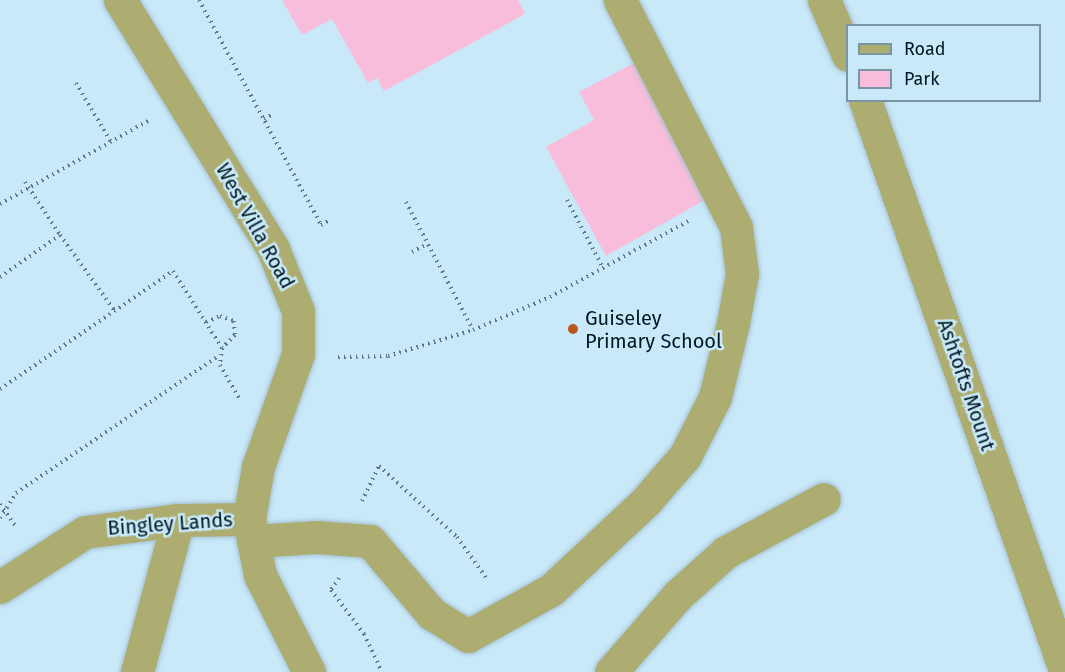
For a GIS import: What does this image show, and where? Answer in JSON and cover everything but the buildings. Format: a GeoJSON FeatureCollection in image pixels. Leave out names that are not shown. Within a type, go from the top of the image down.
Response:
{"type":"FeatureCollection","features":[{"type":"Feature","properties":{"kind":"street","name":"West Villa Road"},"geometry":{"type":"LineString","coordinates":[[120,0],[291,285],[301,332],[278,420],[258,467],[251,530],[271,603],[309,672]]}},
{"type":"Feature","properties":{"kind":"street"},"geometry":{"type":"LineString","coordinates":[[509,613],[551,590],[646,501],[685,456],[715,397],[742,274],[736,227],[621,0]]}},
{"type":"Feature","properties":{"kind":"street"},"geometry":{"type":"LineString","coordinates":[[824,0],[846,51]]}},
{"type":"Feature","properties":{"kind":"street","name":"Ashtofts Mount"},"geometry":{"type":"LineString","coordinates":[[866,102],[1065,670]]}},
{"type":"Feature","properties":{"kind":"street"},"geometry":{"type":"LineString","coordinates":[[611,672],[678,595],[726,552],[824,500]]}},
{"type":"Feature","properties":{"kind":"street"},"geometry":{"type":"LineString","coordinates":[[137,672],[178,520]]}},
{"type":"Feature","properties":{"kind":"street","name":"Bingley Lands"},"geometry":{"type":"LineString","coordinates":[[0,587],[85,531],[178,520],[251,530],[370,541],[432,614],[468,636],[509,613]]}},
{"type":"Feature","properties":{"kind":"path"},"geometry":{"type":"LineString","coordinates":[[199,0],[321,225],[328,221]]}},
{"type":"Feature","properties":{"kind":"path"},"geometry":{"type":"LineString","coordinates":[[76,83],[111,142]]}},
{"type":"Feature","properties":{"kind":"path"},"geometry":{"type":"LineString","coordinates":[[0,204],[183,102]]}},
{"type":"Feature","properties":{"kind":"path"},"geometry":{"type":"LineString","coordinates":[[264,119],[273,114]]}},
{"type":"Feature","properties":{"kind":"path"},"geometry":{"type":"LineString","coordinates":[[25,182],[114,310]]}},
{"type":"Feature","properties":{"kind":"path"},"geometry":{"type":"LineString","coordinates":[[567,200],[602,266]]}},
{"type":"Feature","properties":{"kind":"path"},"geometry":{"type":"LineString","coordinates":[[364,359],[388,356],[473,330],[550,297],[723,200]]}},
{"type":"Feature","properties":{"kind":"path"},"geometry":{"type":"LineString","coordinates":[[406,202],[473,330]]}},
{"type":"Feature","properties":{"kind":"path"},"geometry":{"type":"LineString","coordinates":[[0,277],[60,235]]}},
{"type":"Feature","properties":{"kind":"path"},"geometry":{"type":"LineString","coordinates":[[412,252],[427,244]]}},
{"type":"Feature","properties":{"kind":"path"},"geometry":{"type":"LineString","coordinates":[[0,389],[173,271],[222,348]]}},
{"type":"Feature","properties":{"kind":"path"},"geometry":{"type":"LineString","coordinates":[[206,322],[220,316],[234,321],[235,335],[222,348],[220,365],[233,392],[242,402],[278,420]]}},
{"type":"Feature","properties":{"kind":"path"},"geometry":{"type":"LineString","coordinates":[[0,518],[16,493],[220,355]]}},
{"type":"Feature","properties":{"kind":"path"},"geometry":{"type":"LineString","coordinates":[[356,512],[379,466],[457,537],[509,613]]}},
{"type":"Feature","properties":{"kind":"path"},"geometry":{"type":"LineString","coordinates":[[340,575],[331,590],[364,634],[382,672]]}},
{"type":"Feature","properties":{"kind":"green space"},"geometry":{"type":"Polygon","coordinates":[[[282,0],[518,0],[525,14],[384,91],[377,78],[368,83],[332,19],[302,35],[282,0]]]}},
{"type":"Feature","properties":{"kind":"green space"},"geometry":{"type":"Polygon","coordinates":[[[636,62],[710,197],[606,256],[546,147],[594,120],[579,92],[636,62]]]}},
{"type":"Feature","properties":{"kind":"place","name":"Guiseley Primary School"},"geometry":{"type":"Point","coordinates":[573,329]}}]}
